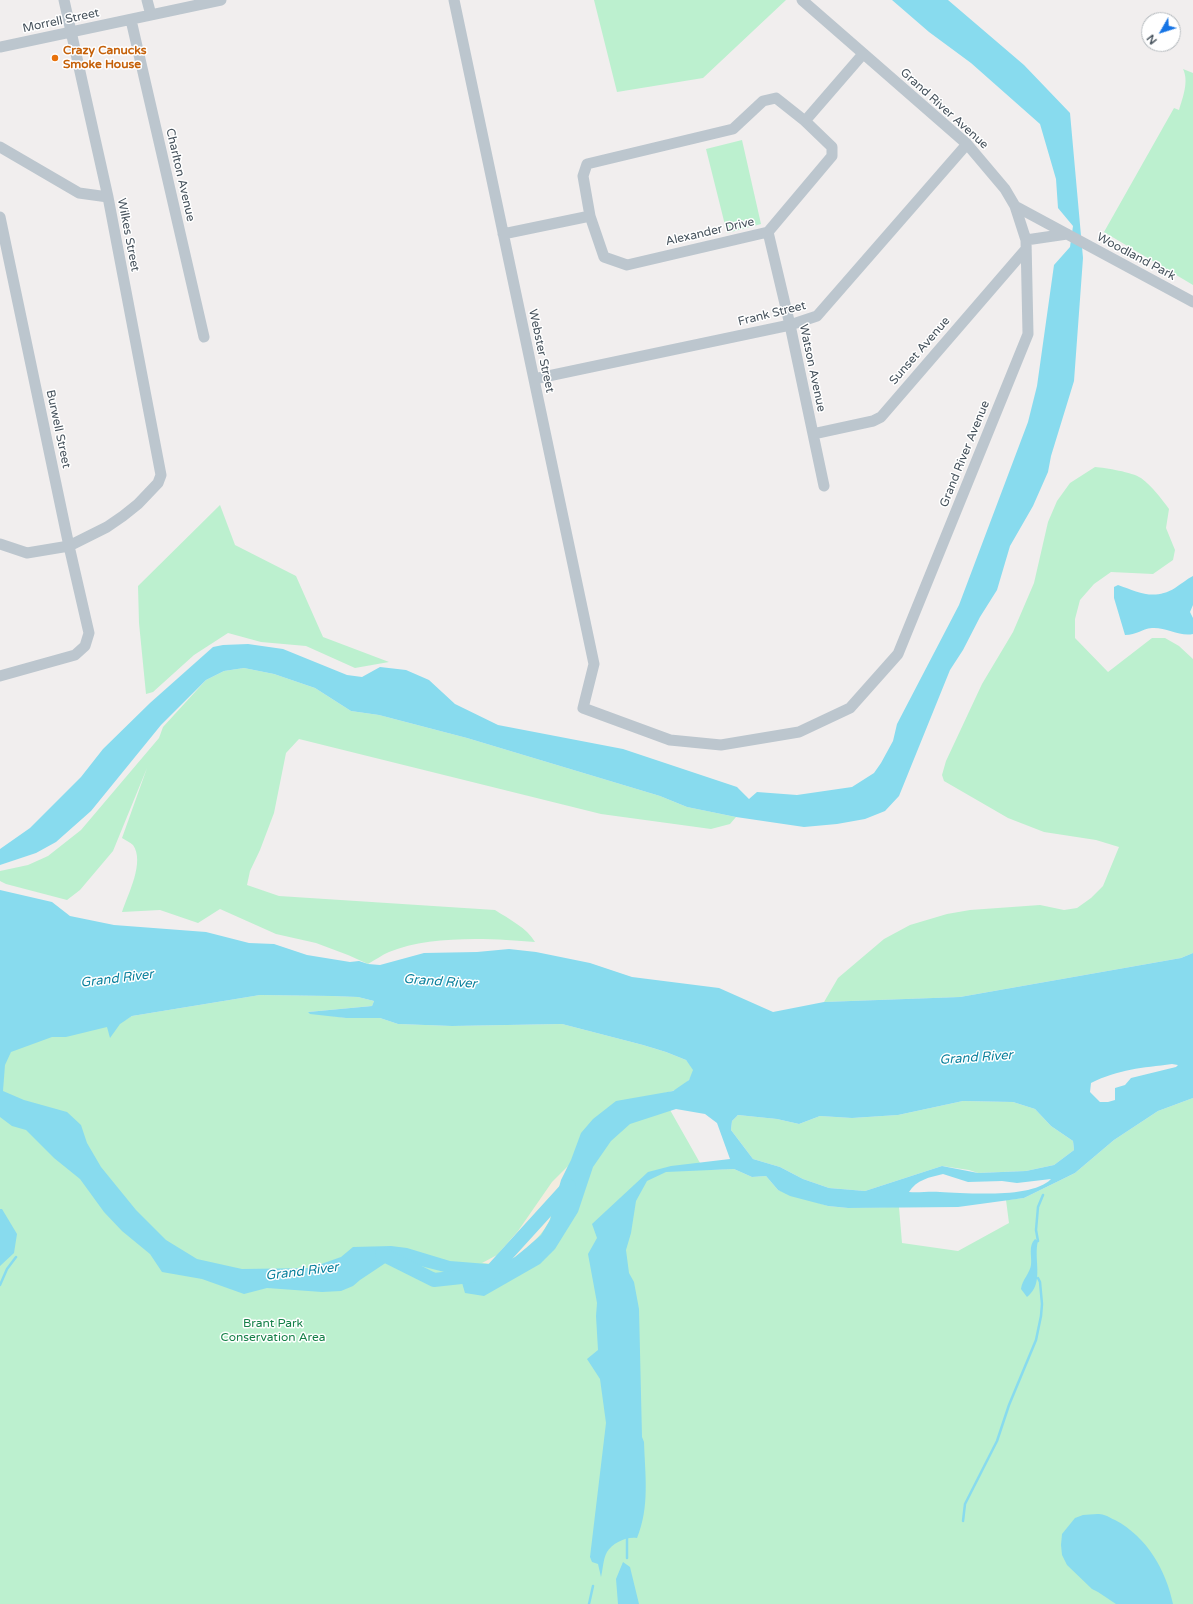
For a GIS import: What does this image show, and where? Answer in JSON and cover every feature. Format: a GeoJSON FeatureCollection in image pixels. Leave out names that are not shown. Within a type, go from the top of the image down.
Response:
{"type":"FeatureCollection","features":[{"type":"Feature","properties":{"kind":"street","name":"Wilkes Street"},"geometry":{"type":"LineString","coordinates":[[64,0],[108,197],[161,475],[158,482],[143,499],[123,516],[107,527],[69,546]]}},
{"type":"Feature","properties":{"kind":"street"},"geometry":{"type":"LineString","coordinates":[[147,0],[150,15]]}},
{"type":"Feature","properties":{"kind":"street","name":"Morrell Street"},"geometry":{"type":"LineString","coordinates":[[0,47],[221,0]]}},
{"type":"Feature","properties":{"kind":"street","name":"Webster Street"},"geometry":{"type":"LineString","coordinates":[[454,0],[594,664],[583,708]]}},
{"type":"Feature","properties":{"kind":"street","name":"Grand River Avenue"},"geometry":{"type":"LineString","coordinates":[[583,708],[670,740],[721,745],[799,732],[850,708],[898,654],[1028,334],[1026,245],[1015,206],[1005,189],[967,144],[802,0]]}},
{"type":"Feature","properties":{"kind":"street","name":"Charlton Avenue"},"geometry":{"type":"LineString","coordinates":[[131,20],[204,337]]}},
{"type":"Feature","properties":{"kind":"street"},"geometry":{"type":"LineString","coordinates":[[805,121],[863,54]]}},
{"type":"Feature","properties":{"kind":"street","name":"Alexander Drive"},"geometry":{"type":"LineString","coordinates":[[776,98],[805,121],[832,147],[832,156],[768,232],[627,265],[604,257],[590,216],[583,176],[587,164],[733,129],[763,101],[776,98]]}},
{"type":"Feature","properties":{"kind":"street","name":"Frank Street"},"geometry":{"type":"LineString","coordinates":[[534,379],[790,326],[817,316],[967,144]]}},
{"type":"Feature","properties":{"kind":"street"},"geometry":{"type":"LineString","coordinates":[[0,147],[79,193],[108,197]]}},
{"type":"Feature","properties":{"kind":"street","name":"Woodland Park"},"geometry":{"type":"LineString","coordinates":[[1015,206],[1193,302]]}},
{"type":"Feature","properties":{"kind":"street"},"geometry":{"type":"LineString","coordinates":[[503,234],[590,216]]}},
{"type":"Feature","properties":{"kind":"street","name":"Burwell Street"},"geometry":{"type":"LineString","coordinates":[[0,217],[69,546],[89,633],[85,646],[75,655],[0,676]]}},
{"type":"Feature","properties":{"kind":"street","name":"Watson Avenue"},"geometry":{"type":"LineString","coordinates":[[768,232],[790,326],[824,486]]}},
{"type":"Feature","properties":{"kind":"street"},"geometry":{"type":"LineString","coordinates":[[1026,245],[1067,234]]}},
{"type":"Feature","properties":{"kind":"street","name":"Sunset Avenue"},"geometry":{"type":"LineString","coordinates":[[813,434],[873,421],[881,417],[1026,245]]}},
{"type":"Feature","properties":{"kind":"street"},"geometry":{"type":"LineString","coordinates":[[0,544],[27,553],[69,546]]}},
{"type":"Feature","properties":{"kind":"green space"},"geometry":{"type":"Polygon","coordinates":[[[594,0],[786,0],[703,78],[617,92],[594,0]]]}},
{"type":"Feature","properties":{"kind":"green space"},"geometry":{"type":"Polygon","coordinates":[[[1183,69],[1193,73],[1193,285],[1104,232],[1174,108],[1179,110],[1184,94],[1185,84],[1185,74],[1183,69]]]}},
{"type":"Feature","properties":{"kind":"green space"},"geometry":{"type":"Polygon","coordinates":[[[742,140],[761,224],[727,233],[706,149],[742,140]]]}},
{"type":"Feature","properties":{"kind":"green space"},"geometry":{"type":"Polygon","coordinates":[[[1095,467],[1125,472],[1141,478],[1153,488],[1169,509],[1166,528],[1175,550],[1173,560],[1153,574],[1111,572],[1094,584],[1080,600],[1075,619],[1075,638],[1108,672],[1152,638],[1165,638],[1179,646],[1193,659],[1193,953],[1181,958],[960,997],[824,1002],[838,978],[884,939],[910,925],[947,914],[970,910],[1040,905],[1064,910],[1077,908],[1091,898],[1103,886],[1119,847],[1096,840],[1044,832],[1008,818],[944,781],[942,775],[946,761],[982,684],[1013,632],[1034,583],[1048,522],[1057,501],[1070,483],[1095,467]]]}},
{"type":"Feature","properties":{"kind":"green space"},"geometry":{"type":"Polygon","coordinates":[[[220,505],[235,545],[296,576],[323,637],[389,662],[355,668],[306,646],[261,642],[228,633],[194,655],[153,692],[146,694],[139,623],[138,586],[220,505]]]}},
{"type":"Feature","properties":{"kind":"green space"},"geometry":{"type":"Polygon","coordinates":[[[244,668],[274,674],[315,688],[351,711],[379,715],[467,738],[660,796],[687,807],[736,817],[730,824],[711,829],[601,814],[299,739],[286,753],[274,813],[260,850],[250,871],[247,885],[279,896],[495,910],[523,928],[535,942],[500,939],[441,940],[405,947],[389,952],[368,964],[316,943],[276,934],[220,909],[198,923],[160,910],[122,912],[134,878],[137,860],[133,845],[122,838],[147,768],[113,851],[80,890],[67,900],[6,884],[0,881],[0,871],[28,865],[48,856],[81,830],[159,738],[163,727],[206,680],[224,671],[244,668]]]}},
{"type":"Feature","properties":{"kind":"green space","name":"Brant Park Conservation Area"},"geometry":{"type":"Polygon","coordinates":[[[260,995],[358,997],[374,1001],[372,1006],[308,1012],[346,1018],[380,1018],[398,1024],[452,1026],[562,1024],[666,1052],[686,1060],[694,1070],[688,1081],[681,1087],[661,1094],[704,1170],[734,1169],[752,1177],[766,1176],[778,1190],[828,1206],[848,1208],[899,1207],[902,1243],[958,1251],[1009,1223],[1006,1200],[1024,1198],[1075,1173],[1114,1140],[1158,1111],[1193,1098],[1193,1604],[0,1604],[0,1018],[125,1020],[132,1016],[260,995]]]}},
{"type":"Feature","properties":{"kind":"green space"},"geometry":{"type":"Polygon","coordinates":[[[963,1101],[1013,1102],[1035,1109],[1051,1126],[1073,1141],[1074,1150],[1054,1165],[1026,1171],[978,1173],[969,1170],[942,1166],[865,1191],[829,1188],[803,1179],[780,1167],[753,1159],[731,1130],[732,1121],[738,1115],[777,1119],[799,1124],[820,1116],[852,1118],[898,1115],[963,1101]]]}},
{"type":"Feature","properties":{"kind":"sand"},"geometry":{"type":"Polygon","coordinates":[[[568,1166],[550,1219],[537,1239],[530,1246],[507,1262],[497,1265],[482,1263],[497,1255],[518,1231],[552,1182],[568,1166]]]}},
{"type":"Feature","properties":{"kind":"water"},"geometry":{"type":"Polygon","coordinates":[[[892,0],[948,0],[1024,65],[1070,113],[1083,258],[1074,381],[1051,456],[1048,472],[1033,506],[1010,546],[997,590],[950,670],[899,796],[885,811],[865,819],[837,824],[804,827],[736,817],[687,807],[660,796],[467,738],[379,715],[351,711],[315,688],[274,674],[244,668],[224,671],[206,680],[161,725],[91,811],[56,842],[36,853],[0,865],[0,849],[30,828],[81,777],[103,749],[150,703],[213,647],[223,645],[248,644],[283,649],[347,675],[362,677],[380,667],[406,670],[429,680],[455,704],[498,725],[623,749],[737,787],[749,799],[757,792],[797,795],[852,787],[874,773],[893,741],[897,724],[959,605],[1028,422],[1037,386],[1054,265],[1070,247],[1073,226],[1058,208],[1056,179],[1040,124],[971,63],[929,32],[892,0]]]}},
{"type":"Feature","properties":{"kind":"water"},"geometry":{"type":"Polygon","coordinates":[[[1193,576],[1193,605],[1190,612],[1193,618],[1193,634],[1188,635],[1152,628],[1125,635],[1114,598],[1114,587],[1118,585],[1153,595],[1167,592],[1193,576]]]}},
{"type":"Feature","properties":{"kind":"water"},"geometry":{"type":"Polygon","coordinates":[[[0,890],[52,902],[70,916],[114,925],[206,932],[249,943],[274,944],[307,955],[350,962],[359,961],[368,964],[380,965],[424,953],[477,952],[509,949],[536,952],[590,963],[632,977],[719,988],[773,1012],[824,1002],[960,997],[1181,958],[1193,953],[1193,1098],[1158,1111],[1114,1140],[1075,1173],[1024,1198],[958,1207],[848,1208],[828,1206],[790,1196],[778,1190],[766,1176],[752,1177],[734,1169],[666,1172],[647,1181],[636,1201],[631,1233],[626,1250],[629,1273],[634,1282],[639,1309],[642,1437],[644,1442],[646,1478],[644,1514],[637,1538],[624,1539],[609,1549],[605,1558],[601,1577],[598,1564],[592,1562],[590,1557],[606,1423],[600,1379],[587,1359],[598,1350],[596,1316],[597,1303],[588,1254],[597,1238],[592,1224],[648,1172],[671,1166],[730,1159],[717,1123],[705,1114],[676,1109],[630,1124],[611,1141],[593,1167],[578,1212],[555,1249],[540,1264],[484,1296],[465,1293],[460,1276],[401,1261],[387,1262],[353,1286],[341,1291],[322,1292],[267,1288],[244,1294],[202,1279],[162,1272],[150,1254],[122,1231],[104,1212],[80,1179],[54,1158],[26,1130],[12,1126],[0,1117],[0,890]],[[260,995],[132,1016],[120,1024],[110,1038],[107,1027],[66,1037],[52,1037],[11,1052],[5,1065],[3,1091],[24,1100],[67,1112],[81,1125],[87,1143],[101,1167],[136,1210],[166,1240],[197,1259],[242,1269],[310,1268],[341,1257],[353,1247],[391,1246],[407,1248],[450,1261],[500,1265],[515,1257],[541,1235],[550,1220],[561,1180],[571,1160],[581,1133],[593,1119],[616,1101],[673,1091],[689,1080],[693,1070],[686,1060],[666,1052],[562,1024],[452,1026],[398,1024],[380,1018],[346,1018],[310,1014],[308,1012],[372,1006],[374,1001],[358,997],[260,995]],[[1172,1064],[1131,1070],[1101,1078],[1091,1083],[1090,1092],[1100,1102],[1115,1100],[1115,1088],[1125,1085],[1131,1078],[1176,1067],[1178,1065],[1172,1064]],[[963,1101],[898,1115],[852,1118],[820,1116],[799,1124],[777,1119],[738,1115],[732,1121],[731,1130],[753,1159],[780,1167],[803,1179],[829,1188],[865,1191],[942,1166],[978,1173],[1026,1171],[1054,1165],[1074,1150],[1073,1141],[1051,1126],[1035,1109],[1013,1102],[963,1101]],[[943,1174],[919,1182],[909,1192],[982,1194],[1014,1192],[1029,1190],[1042,1185],[1051,1179],[1017,1183],[1002,1181],[968,1182],[943,1174]]]}},
{"type":"Feature","properties":{"kind":"water"},"geometry":{"type":"Polygon","coordinates":[[[0,1209],[2,1209],[17,1234],[14,1253],[0,1266],[0,1209]]]}},
{"type":"Feature","properties":{"kind":"water"},"geometry":{"type":"Polygon","coordinates":[[[1035,1239],[1038,1241],[1037,1278],[1036,1285],[1027,1297],[1021,1289],[1030,1268],[1031,1248],[1035,1239]]]}},
{"type":"Feature","properties":{"kind":"water"},"geometry":{"type":"Polygon","coordinates":[[[1083,1515],[1105,1515],[1126,1527],[1137,1536],[1146,1545],[1160,1567],[1170,1591],[1173,1604],[1116,1604],[1092,1589],[1067,1565],[1062,1555],[1062,1534],[1075,1518],[1083,1515]]]}},
{"type":"Feature","properties":{"kind":"water"},"geometry":{"type":"Polygon","coordinates":[[[623,1562],[630,1567],[639,1604],[618,1604],[616,1579],[623,1562]]]}},
{"type":"Feature","properties":{"kind":"waterway","name":"Grand River"},"geometry":{"type":"LineString","coordinates":[[382,1254],[434,1280],[489,1274],[569,1186]]}},
{"type":"Feature","properties":{"kind":"waterway"},"geometry":{"type":"LineString","coordinates":[[1038,1241],[1036,1230],[1038,1207],[1043,1195]]}},
{"type":"Feature","properties":{"kind":"waterway"},"geometry":{"type":"LineString","coordinates":[[0,1285],[7,1269],[16,1257]]}},
{"type":"Feature","properties":{"kind":"waterway"},"geometry":{"type":"LineString","coordinates":[[963,1521],[965,1504],[997,1441],[1009,1405],[1036,1340],[1042,1304],[1040,1282],[1038,1278]]}},
{"type":"Feature","properties":{"kind":"waterway"},"geometry":{"type":"LineString","coordinates":[[627,1537],[627,1558]]}},
{"type":"Feature","properties":{"kind":"waterway"},"geometry":{"type":"LineString","coordinates":[[589,1604],[593,1586]]}},
{"type":"Feature","properties":{"kind":"place","name":"Crazy Canucks Smoke House"},"geometry":{"type":"Point","coordinates":[55,58]}}]}
